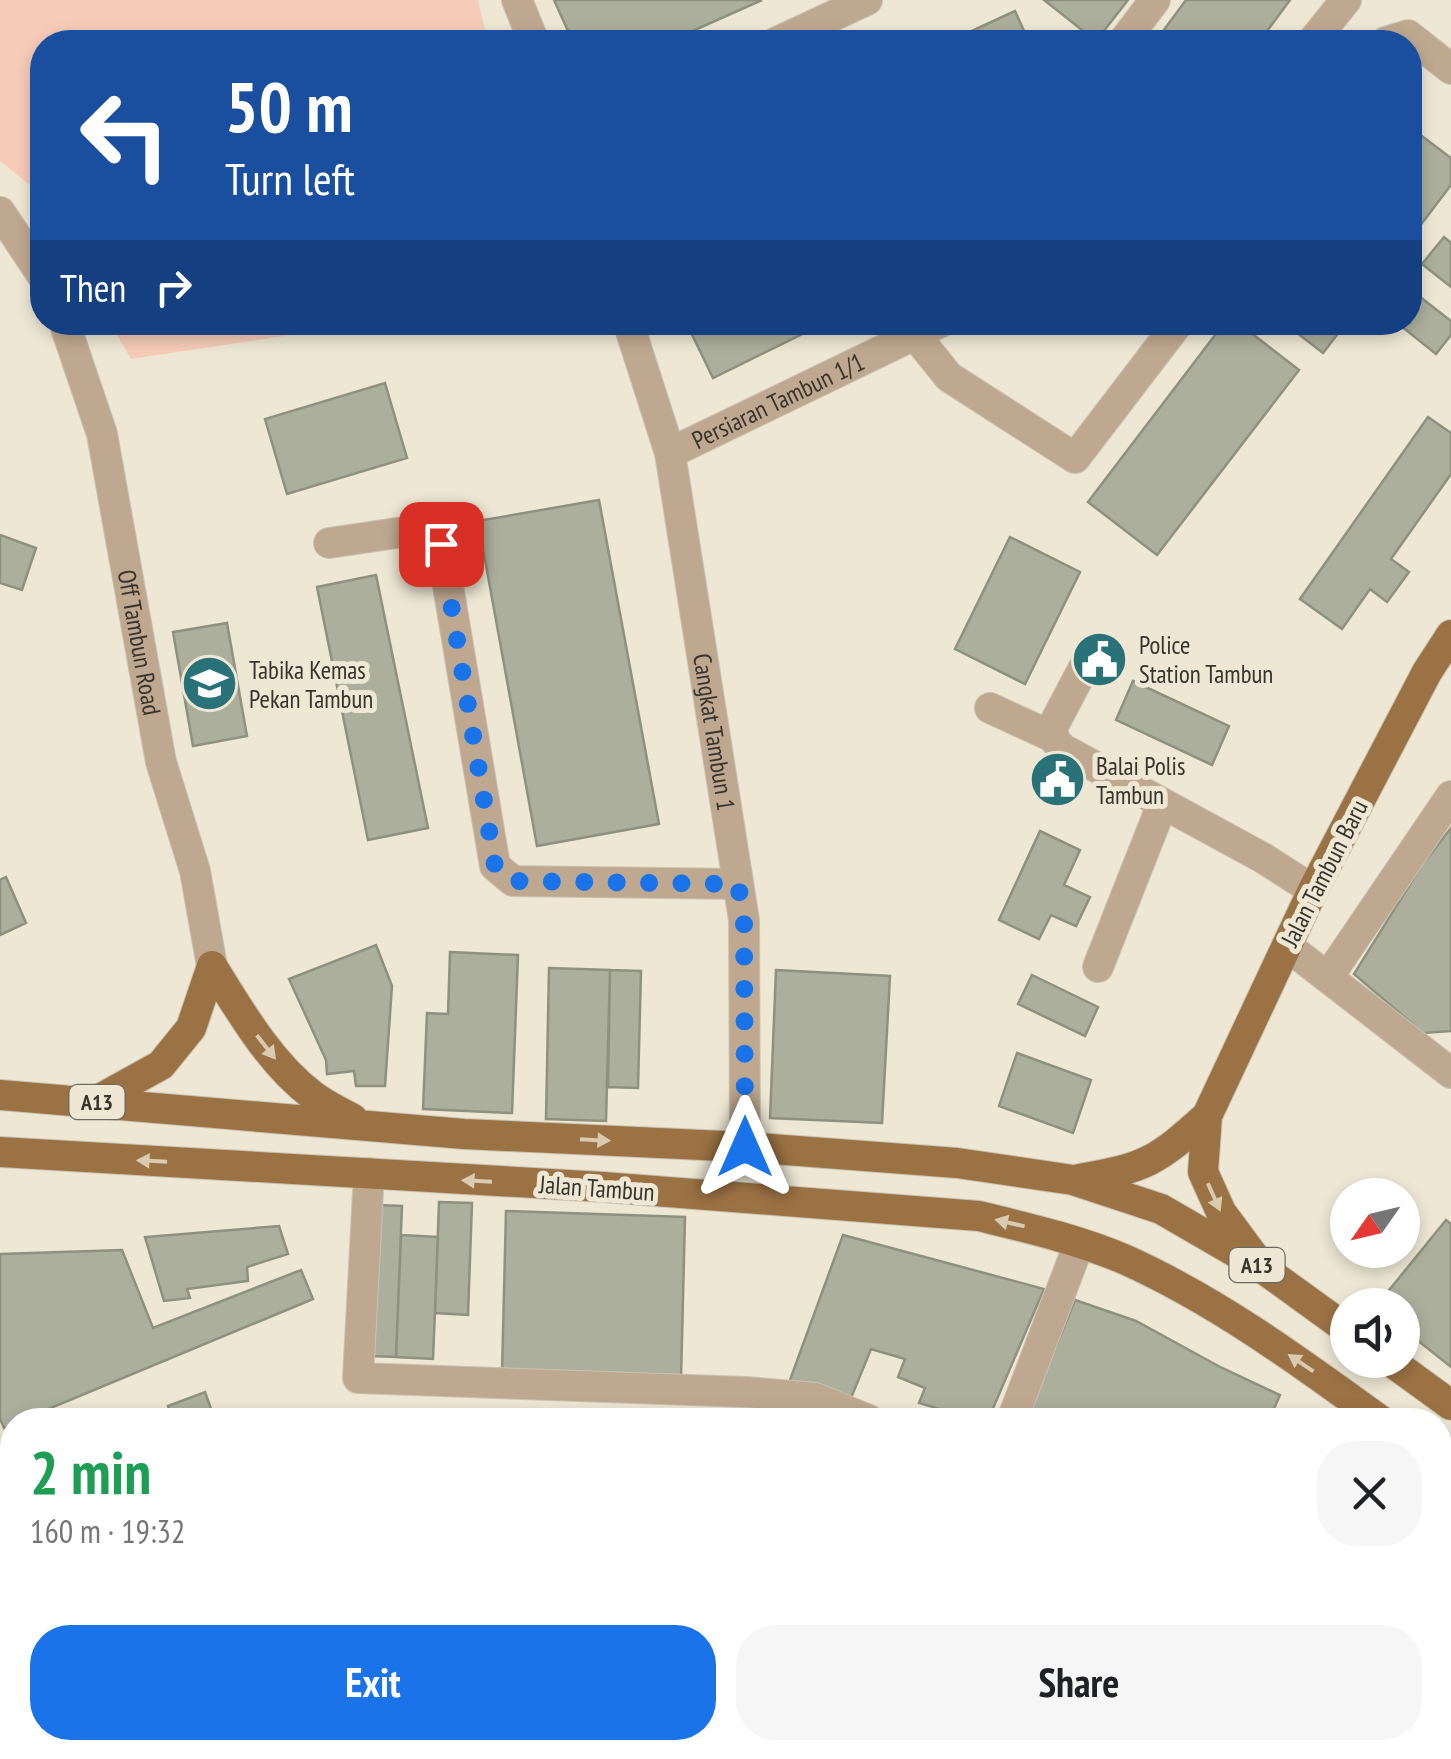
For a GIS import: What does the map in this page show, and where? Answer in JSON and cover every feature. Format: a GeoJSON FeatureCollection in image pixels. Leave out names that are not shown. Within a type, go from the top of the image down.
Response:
{"type":"FeatureCollection","features":[{"type":"Feature","properties":{"kind":"main road","name":"Jalan Tambun Baru"},"geometry":{"type":"LineString","coordinates":[[1207,1116],[1314,890],[1427,672],[1451,635]]}},
{"type":"Feature","properties":{"kind":"main road"},"geometry":{"type":"LineString","coordinates":[[96,1102],[160,1065],[191,1028],[212,966]]}},
{"type":"Feature","properties":{"kind":"main road"},"geometry":{"type":"LineString","coordinates":[[212,966],[251,1028],[279,1062],[312,1095],[358,1123]]}},
{"type":"Feature","properties":{"kind":"main road","name":"Jalan Tambun"},"geometry":{"type":"LineString","coordinates":[[0,1095],[464,1134],[745,1147],[957,1163],[1073,1180],[1161,1209],[1261,1266],[1330,1317]]}},
{"type":"Feature","properties":{"kind":"main road"},"geometry":{"type":"LineString","coordinates":[[1073,1180],[1133,1170],[1169,1151],[1207,1116]]}},
{"type":"Feature","properties":{"kind":"main road"},"geometry":{"type":"LineString","coordinates":[[1207,1116],[1203,1172],[1221,1212],[1261,1266]]}},
{"type":"Feature","properties":{"kind":"main road","name":"Jalan Tambun"},"geometry":{"type":"LineString","coordinates":[[0,1152],[604,1187],[979,1216],[1036,1230],[1125,1260],[1205,1302],[1363,1408]]}},
{"type":"Feature","properties":{"kind":"main road"},"geometry":{"type":"LineString","coordinates":[[1414,1378],[1451,1405]]}},
{"type":"Feature","properties":{"kind":"street"},"geometry":{"type":"LineString","coordinates":[[517,0],[529,30]]}},
{"type":"Feature","properties":{"kind":"street"},"geometry":{"type":"LineString","coordinates":[[802,30],[866,0]]}},
{"type":"Feature","properties":{"kind":"street"},"geometry":{"type":"LineString","coordinates":[[1132,30],[1154,0]]}},
{"type":"Feature","properties":{"kind":"street"},"geometry":{"type":"LineString","coordinates":[[1322,30],[1346,0]]}},
{"type":"Feature","properties":{"kind":"street"},"geometry":{"type":"LineString","coordinates":[[1422,46],[1451,69]]}},
{"type":"Feature","properties":{"kind":"street"},"geometry":{"type":"LineString","coordinates":[[0,212],[30,257]]}},
{"type":"Feature","properties":{"kind":"street","name":"Off Tambun Road"},"geometry":{"type":"LineString","coordinates":[[68,335],[102,434],[161,762],[194,872],[212,966]]}},
{"type":"Feature","properties":{"kind":"street","name":"Cangkat Tambun 1"},"geometry":{"type":"LineString","coordinates":[[632,335],[670,454],[744,920],[745,1147]]}},
{"type":"Feature","properties":{"kind":"street","name":"Persiaran Tambun 1/1"},"geometry":{"type":"LineString","coordinates":[[670,454],[916,335]]}},
{"type":"Feature","properties":{"kind":"street"},"geometry":{"type":"LineString","coordinates":[[931,335],[949,376],[1075,458],[1168,335]]}},
{"type":"Feature","properties":{"kind":"street"},"geometry":{"type":"LineString","coordinates":[[329,543],[417,530],[433,534],[441,544],[495,866],[513,881],[738,884]]}},
{"type":"Feature","properties":{"kind":"street"},"geometry":{"type":"LineString","coordinates":[[1053,736],[1053,726],[1091,654]]}},
{"type":"Feature","properties":{"kind":"street"},"geometry":{"type":"LineString","coordinates":[[990,708],[1053,736],[1062,748],[1314,890]]}},
{"type":"Feature","properties":{"kind":"street"},"geometry":{"type":"LineString","coordinates":[[1328,977],[1451,796]]}},
{"type":"Feature","properties":{"kind":"street"},"geometry":{"type":"LineString","coordinates":[[1098,967],[1162,805]]}},
{"type":"Feature","properties":{"kind":"street"},"geometry":{"type":"LineString","coordinates":[[1287,946],[1451,1072]]}},
{"type":"Feature","properties":{"kind":"street"},"geometry":{"type":"LineString","coordinates":[[369,1172],[358,1378],[746,1392],[815,1398],[839,1408]]}},
{"type":"Feature","properties":{"kind":"street"},"geometry":{"type":"LineString","coordinates":[[1017,1408],[1079,1244]]}},
{"type":"Feature","properties":{"kind":"shaded area"},"geometry":{"type":"Polygon","coordinates":[[[0,0],[478,0],[485,30],[30,30],[30,185],[0,161],[0,0]]]}},
{"type":"Feature","properties":{"kind":"shaded area"},"geometry":{"type":"Polygon","coordinates":[[[117,335],[290,335],[131,359],[117,335]]]}},
{"type":"Feature","properties":{"kind":"building"},"geometry":{"type":"Polygon","coordinates":[[[554,0],[762,0],[695,30],[568,30],[554,0]]]}},
{"type":"Feature","properties":{"kind":"building"},"geometry":{"type":"Polygon","coordinates":[[[1044,0],[1128,0],[1105,30],[1082,30],[1044,0]]]}},
{"type":"Feature","properties":{"kind":"building"},"geometry":{"type":"Polygon","coordinates":[[[1186,0],[1290,0],[1268,30],[1164,30],[1186,0]]]}},
{"type":"Feature","properties":{"kind":"building"},"geometry":{"type":"Polygon","coordinates":[[[1015,11],[1024,30],[974,30],[1015,11]]]}},
{"type":"Feature","properties":{"kind":"building"},"geometry":{"type":"Polygon","coordinates":[[[1422,136],[1451,158],[1451,185],[1422,223],[1422,136]]]}},
{"type":"Feature","properties":{"kind":"building"},"geometry":{"type":"Polygon","coordinates":[[[1444,237],[1451,243],[1451,287],[1422,264],[1444,237]]]}},
{"type":"Feature","properties":{"kind":"building"},"geometry":{"type":"Polygon","coordinates":[[[1422,298],[1451,321],[1451,335],[1436,354],[1412,335],[1422,335],[1422,298]]]}},
{"type":"Feature","properties":{"kind":"building"},"geometry":{"type":"Polygon","coordinates":[[[692,335],[801,335],[713,378],[692,335]]]}},
{"type":"Feature","properties":{"kind":"building"},"geometry":{"type":"Polygon","coordinates":[[[1215,335],[1254,335],[1299,370],[1157,555],[1088,502],[1215,335]]]}},
{"type":"Feature","properties":{"kind":"building"},"geometry":{"type":"Polygon","coordinates":[[[1300,335],[1337,335],[1323,353],[1300,335]]]}},
{"type":"Feature","properties":{"kind":"building"},"geometry":{"type":"Polygon","coordinates":[[[385,383],[407,458],[287,494],[265,419],[385,383]]]}},
{"type":"Feature","properties":{"kind":"building"},"geometry":{"type":"Polygon","coordinates":[[[1428,417],[1451,433],[1451,474],[1391,559],[1409,572],[1387,602],[1370,589],[1342,629],[1300,599],[1428,417]]]}},
{"type":"Feature","properties":{"kind":"building"},"geometry":{"type":"Polygon","coordinates":[[[599,500],[659,824],[537,846],[478,521],[599,500]]]}},
{"type":"Feature","properties":{"kind":"building"},"geometry":{"type":"Polygon","coordinates":[[[0,535],[36,548],[22,590],[0,583],[0,535]]]}},
{"type":"Feature","properties":{"kind":"building"},"geometry":{"type":"Polygon","coordinates":[[[1010,537],[1080,572],[1025,684],[955,649],[1010,537]]]}},
{"type":"Feature","properties":{"kind":"building"},"geometry":{"type":"Polygon","coordinates":[[[376,575],[428,828],[368,840],[317,587],[376,575]]]}},
{"type":"Feature","properties":{"kind":"building","name":"Tabika Kemas Pekan Tambun"},"geometry":{"type":"Polygon","coordinates":[[[227,623],[247,736],[193,746],[173,632],[227,623]]]}},
{"type":"Feature","properties":{"kind":"building"},"geometry":{"type":"Polygon","coordinates":[[[1133,681],[1229,726],[1212,765],[1116,720],[1133,681]]]}},
{"type":"Feature","properties":{"kind":"building"},"geometry":{"type":"Polygon","coordinates":[[[1451,828],[1451,1031],[1423,1033],[1354,974],[1422,865],[1451,828]]]}},
{"type":"Feature","properties":{"kind":"building"},"geometry":{"type":"Polygon","coordinates":[[[1040,831],[1080,850],[1064,885],[1090,897],[1076,926],[1051,915],[1039,939],[999,920],[1040,831]]]}},
{"type":"Feature","properties":{"kind":"building"},"geometry":{"type":"Polygon","coordinates":[[[6,877],[26,923],[0,935],[0,880],[6,877]]]}},
{"type":"Feature","properties":{"kind":"building"},"geometry":{"type":"Polygon","coordinates":[[[376,945],[392,986],[385,1086],[356,1086],[354,1071],[327,1074],[326,1060],[289,979],[376,945]]]}},
{"type":"Feature","properties":{"kind":"building"},"geometry":{"type":"Polygon","coordinates":[[[450,952],[518,955],[512,1113],[423,1109],[427,1013],[448,1014],[450,952]]]}},
{"type":"Feature","properties":{"kind":"building"},"geometry":{"type":"Polygon","coordinates":[[[549,968],[610,970],[606,1121],[546,1119],[549,968]]]}},
{"type":"Feature","properties":{"kind":"building"},"geometry":{"type":"Polygon","coordinates":[[[610,970],[641,971],[638,1088],[608,1087],[610,970]]]}},
{"type":"Feature","properties":{"kind":"building"},"geometry":{"type":"Polygon","coordinates":[[[776,970],[890,976],[882,1123],[770,1118],[776,970]]]}},
{"type":"Feature","properties":{"kind":"building"},"geometry":{"type":"Polygon","coordinates":[[[1032,975],[1098,1007],[1085,1036],[1018,1004],[1032,975]]]}},
{"type":"Feature","properties":{"kind":"building"},"geometry":{"type":"Polygon","coordinates":[[[1017,1053],[1091,1080],[1073,1133],[999,1106],[1017,1053]]]}},
{"type":"Feature","properties":{"kind":"building"},"geometry":{"type":"Polygon","coordinates":[[[439,1202],[472,1203],[468,1315],[435,1313],[439,1202]]]}},
{"type":"Feature","properties":{"kind":"building"},"geometry":{"type":"Polygon","coordinates":[[[377,1205],[402,1206],[396,1357],[371,1356],[377,1205]]]}},
{"type":"Feature","properties":{"kind":"building"},"geometry":{"type":"Polygon","coordinates":[[[506,1211],[685,1217],[681,1379],[502,1373],[506,1211]]]}},
{"type":"Feature","properties":{"kind":"building"},"geometry":{"type":"Polygon","coordinates":[[[1446,1220],[1451,1224],[1451,1367],[1420,1342],[1420,1288],[1391,1288],[1407,1268],[1420,1268],[1420,1252],[1446,1220]]]}},
{"type":"Feature","properties":{"kind":"building"},"geometry":{"type":"Polygon","coordinates":[[[279,1226],[288,1254],[247,1267],[248,1281],[187,1289],[190,1298],[164,1301],[145,1237],[279,1226]]]}},
{"type":"Feature","properties":{"kind":"building"},"geometry":{"type":"Polygon","coordinates":[[[401,1235],[438,1237],[433,1359],[396,1357],[401,1235]]]}},
{"type":"Feature","properties":{"kind":"building"},"geometry":{"type":"Polygon","coordinates":[[[843,1235],[1044,1289],[993,1408],[936,1408],[919,1403],[925,1388],[898,1377],[905,1359],[871,1349],[849,1403],[790,1380],[843,1235]]]}},
{"type":"Feature","properties":{"kind":"building"},"geometry":{"type":"Polygon","coordinates":[[[122,1250],[153,1328],[301,1270],[313,1299],[51,1408],[0,1408],[0,1254],[122,1250]]]}},
{"type":"Feature","properties":{"kind":"building"},"geometry":{"type":"Polygon","coordinates":[[[1075,1300],[1136,1321],[1280,1395],[1274,1408],[1031,1408],[1075,1300]]]}},
{"type":"Feature","properties":{"kind":"building"},"geometry":{"type":"Polygon","coordinates":[[[205,1392],[211,1408],[169,1408],[205,1392]]]}},
{"type":"Feature","properties":{"kind":"place","name":"Police Station Tambun"},"geometry":{"type":"Point","coordinates":[1100,659]}},
{"type":"Feature","properties":{"kind":"place","name":"Tabika Kemas Pekan Tambun"},"geometry":{"type":"Point","coordinates":[210,684]}},
{"type":"Feature","properties":{"kind":"place","name":"Balai Polis Tambun"},"geometry":{"type":"Point","coordinates":[1057,780]}},
{"type":"Feature","properties":{"kind":"route"},"geometry":{"type":"LineString","coordinates":[[441,544],[495,866],[513,881],[738,884],[744,920],[745,1147]]}}]}
